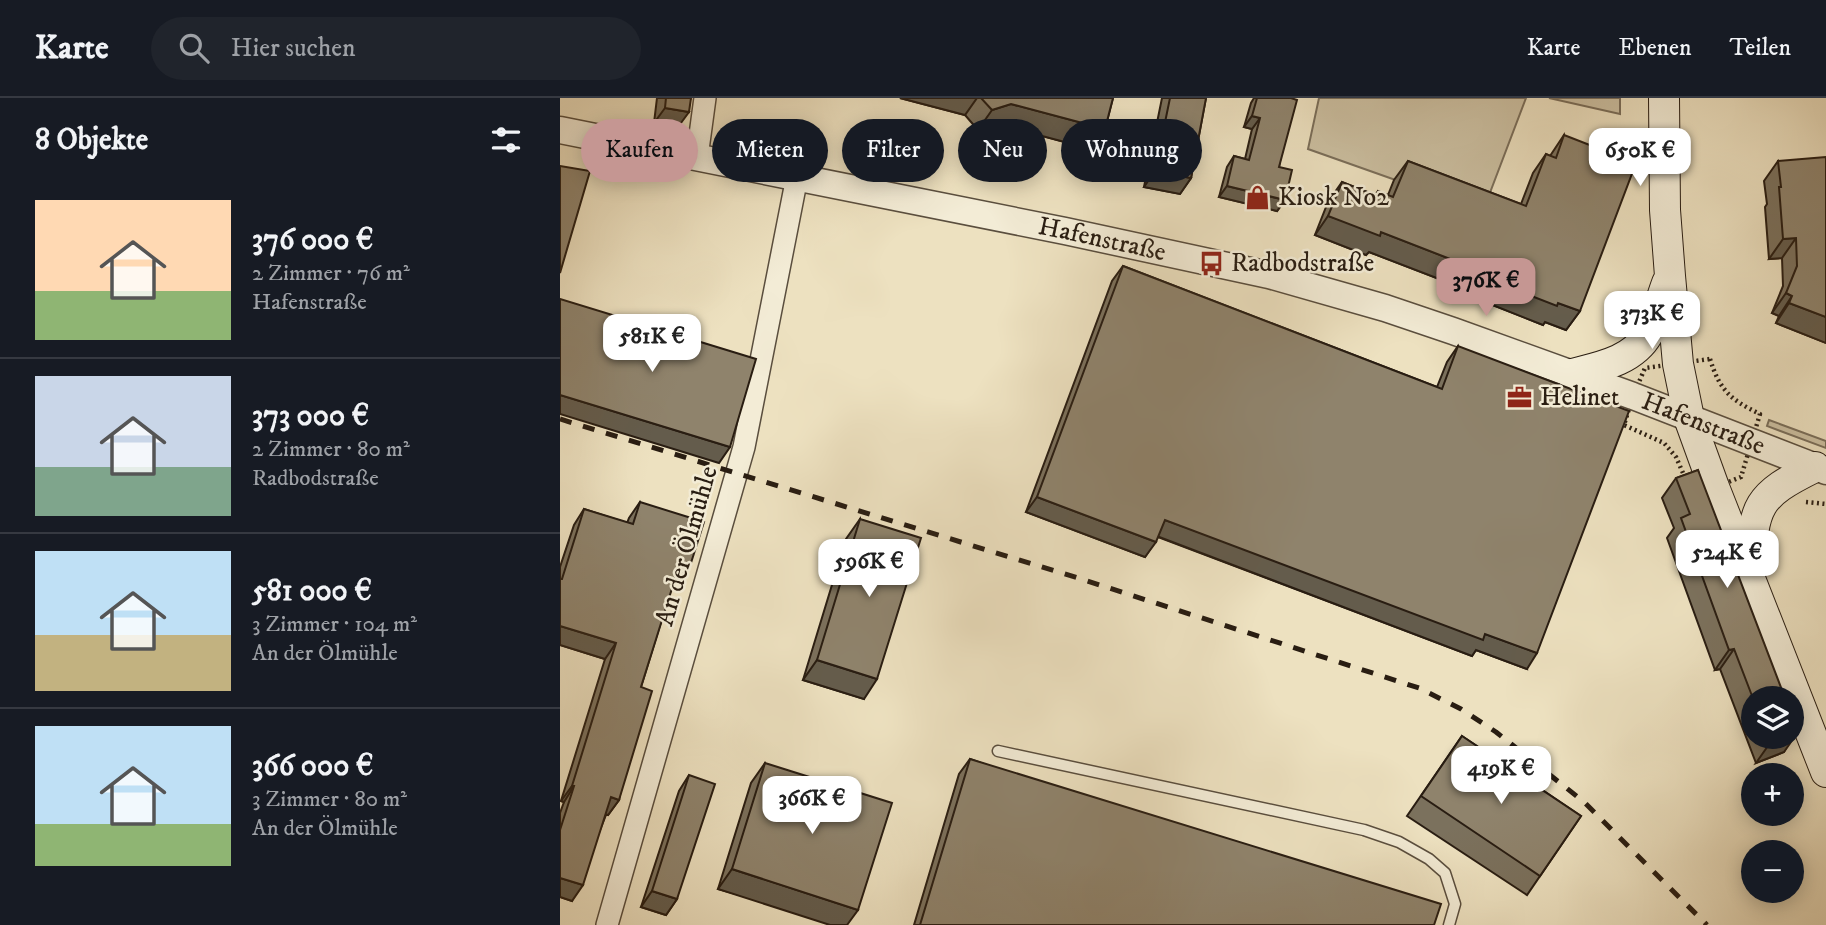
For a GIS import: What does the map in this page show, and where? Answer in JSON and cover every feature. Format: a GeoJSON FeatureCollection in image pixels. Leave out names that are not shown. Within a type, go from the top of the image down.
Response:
{"type":"FeatureCollection","features":[{"type":"Feature","properties":{"kind":"main road"},"geometry":{"type":"LineString","coordinates":[[1664,98],[1665,210],[1670,276],[1678,364],[1689,418],[1826,772]]}},
{"type":"Feature","properties":{"kind":"main road"},"geometry":{"type":"LineString","coordinates":[[1572,374],[1606,365],[1633,351],[1642,342],[1670,276]]}},
{"type":"Feature","properties":{"kind":"main road"},"geometry":{"type":"LineString","coordinates":[[1749,576],[1752,530],[1756,513],[1762,503],[1778,487],[1821,469]]}},
{"type":"Feature","properties":{"kind":"street"},"geometry":{"type":"LineString","coordinates":[[698,145],[705,98]]}},
{"type":"Feature","properties":{"kind":"street","name":"Hafenstraße"},"geometry":{"type":"LineString","coordinates":[[560,130],[581,134]]}},
{"type":"Feature","properties":{"kind":"street","name":"An der Ölmühle"},"geometry":{"type":"LineString","coordinates":[[607,925],[744,447],[795,182]]}},
{"type":"Feature","properties":{"kind":"street","name":"Hafenstraße"},"geometry":{"type":"LineString","coordinates":[[821,182],[1269,275],[1385,308],[1572,374],[1821,469]]}},
{"type":"Feature","properties":{"kind":"lane"},"geometry":{"type":"LineString","coordinates":[[998,751],[1364,830],[1399,842],[1429,859],[1445,873],[1455,904],[1449,925]]}},
{"type":"Feature","properties":{"kind":"shaded area"},"geometry":{"type":"Polygon","coordinates":[[[1319,98],[1526,98],[1483,211],[1308,149],[1319,98]]]}},
{"type":"Feature","properties":{"kind":"shaded area"},"geometry":{"type":"Polygon","coordinates":[[[1549,98],[1620,98],[1620,114],[1549,98]]]}},
{"type":"Feature","properties":{"kind":"shaded area"},"geometry":{"type":"Polygon","coordinates":[[[1769,420],[1826,441],[1826,448],[1767,426],[1769,420]]]}},
{"type":"Feature","properties":{"kind":"building"},"geometry":{"type":"Polygon","coordinates":[[[666,98],[691,98],[689,112],[665,108],[666,98]]]}},
{"type":"Feature","properties":{"kind":"building"},"geometry":{"type":"Polygon","coordinates":[[[981,98],[1113,98],[1108,119],[1067,119],[1011,104],[992,110],[981,98]]]}},
{"type":"Feature","properties":{"kind":"building"},"geometry":{"type":"Polygon","coordinates":[[[1170,98],[1206,98],[1202,119],[1166,119],[1170,98]]]}},
{"type":"Feature","properties":{"kind":"building"},"geometry":{"type":"Polygon","coordinates":[[[1257,98],[1297,100],[1279,167],[1292,170],[1285,200],[1227,186],[1234,156],[1249,160],[1260,118],[1252,116],[1257,98]]]}},
{"type":"Feature","properties":{"kind":"building"},"geometry":{"type":"Polygon","coordinates":[[[1564,135],[1636,163],[1580,311],[1558,303],[1557,306],[1503,285],[1499,278],[1381,232],[1380,236],[1328,216],[1342,182],[1377,196],[1378,191],[1393,197],[1408,161],[1526,206],[1546,154],[1556,158],[1564,135]]]}},
{"type":"Feature","properties":{"kind":"building"},"geometry":{"type":"Polygon","coordinates":[[[1826,157],[1826,317],[1789,303],[1792,296],[1786,293],[1797,266],[1796,238],[1783,239],[1778,161],[1826,157]]]}},
{"type":"Feature","properties":{"kind":"building"},"geometry":{"type":"Polygon","coordinates":[[[560,166],[581,170],[581,182],[587,182],[560,273],[560,166]]]}},
{"type":"Feature","properties":{"kind":"building"},"geometry":{"type":"Polygon","coordinates":[[[1123,266],[1442,389],[1458,346],[1629,411],[1537,653],[1485,634],[1483,640],[1165,520],[1156,542],[1037,497],[1123,266]]]}},
{"type":"Feature","properties":{"kind":"building"},"geometry":{"type":"Polygon","coordinates":[[[560,299],[756,359],[730,447],[560,395],[560,299]]]}},
{"type":"Feature","properties":{"kind":"building"},"geometry":{"type":"Polygon","coordinates":[[[1698,470],[1780,686],[1748,686],[1734,649],[1729,650],[1681,518],[1690,514],[1676,478],[1698,470]]]}},
{"type":"Feature","properties":{"kind":"building"},"geometry":{"type":"Polygon","coordinates":[[[640,502],[704,522],[690,566],[680,563],[641,687],[652,691],[619,800],[611,797],[583,885],[560,878],[560,830],[616,643],[560,626],[560,579],[584,509],[633,524],[640,502]]]}},
{"type":"Feature","properties":{"kind":"building"},"geometry":{"type":"Polygon","coordinates":[[[860,519],[921,538],[877,679],[817,660],[860,519]]]}},
{"type":"Feature","properties":{"kind":"building"},"geometry":{"type":"Polygon","coordinates":[[[1462,736],[1581,816],[1540,876],[1421,796],[1462,736]]]}},
{"type":"Feature","properties":{"kind":"building"},"geometry":{"type":"Polygon","coordinates":[[[970,759],[1441,904],[1434,925],[920,925],[970,759]]]}},
{"type":"Feature","properties":{"kind":"building"},"geometry":{"type":"Polygon","coordinates":[[[765,763],[892,803],[858,910],[732,869],[765,763]]]}},
{"type":"Feature","properties":{"kind":"building"},"geometry":{"type":"Polygon","coordinates":[[[689,775],[715,784],[677,899],[652,891],[689,775]]]}},
{"type":"Feature","properties":{"kind":"railway"},"geometry":{"type":"LineString","coordinates":[[560,419],[1078,578],[1419,688],[1461,709],[1496,732],[1584,802],[1707,925]]}},
{"type":"Feature","properties":{"kind":"place","name":"Kiosk No2"},"geometry":{"type":"Point","coordinates":[1258,197]}},
{"type":"Feature","properties":{"kind":"place","name":"Radbodstraße"},"geometry":{"type":"Point","coordinates":[1211,263]}},
{"type":"Feature","properties":{"kind":"place","name":"Helinet"},"geometry":{"type":"Point","coordinates":[1520,397]}}]}
